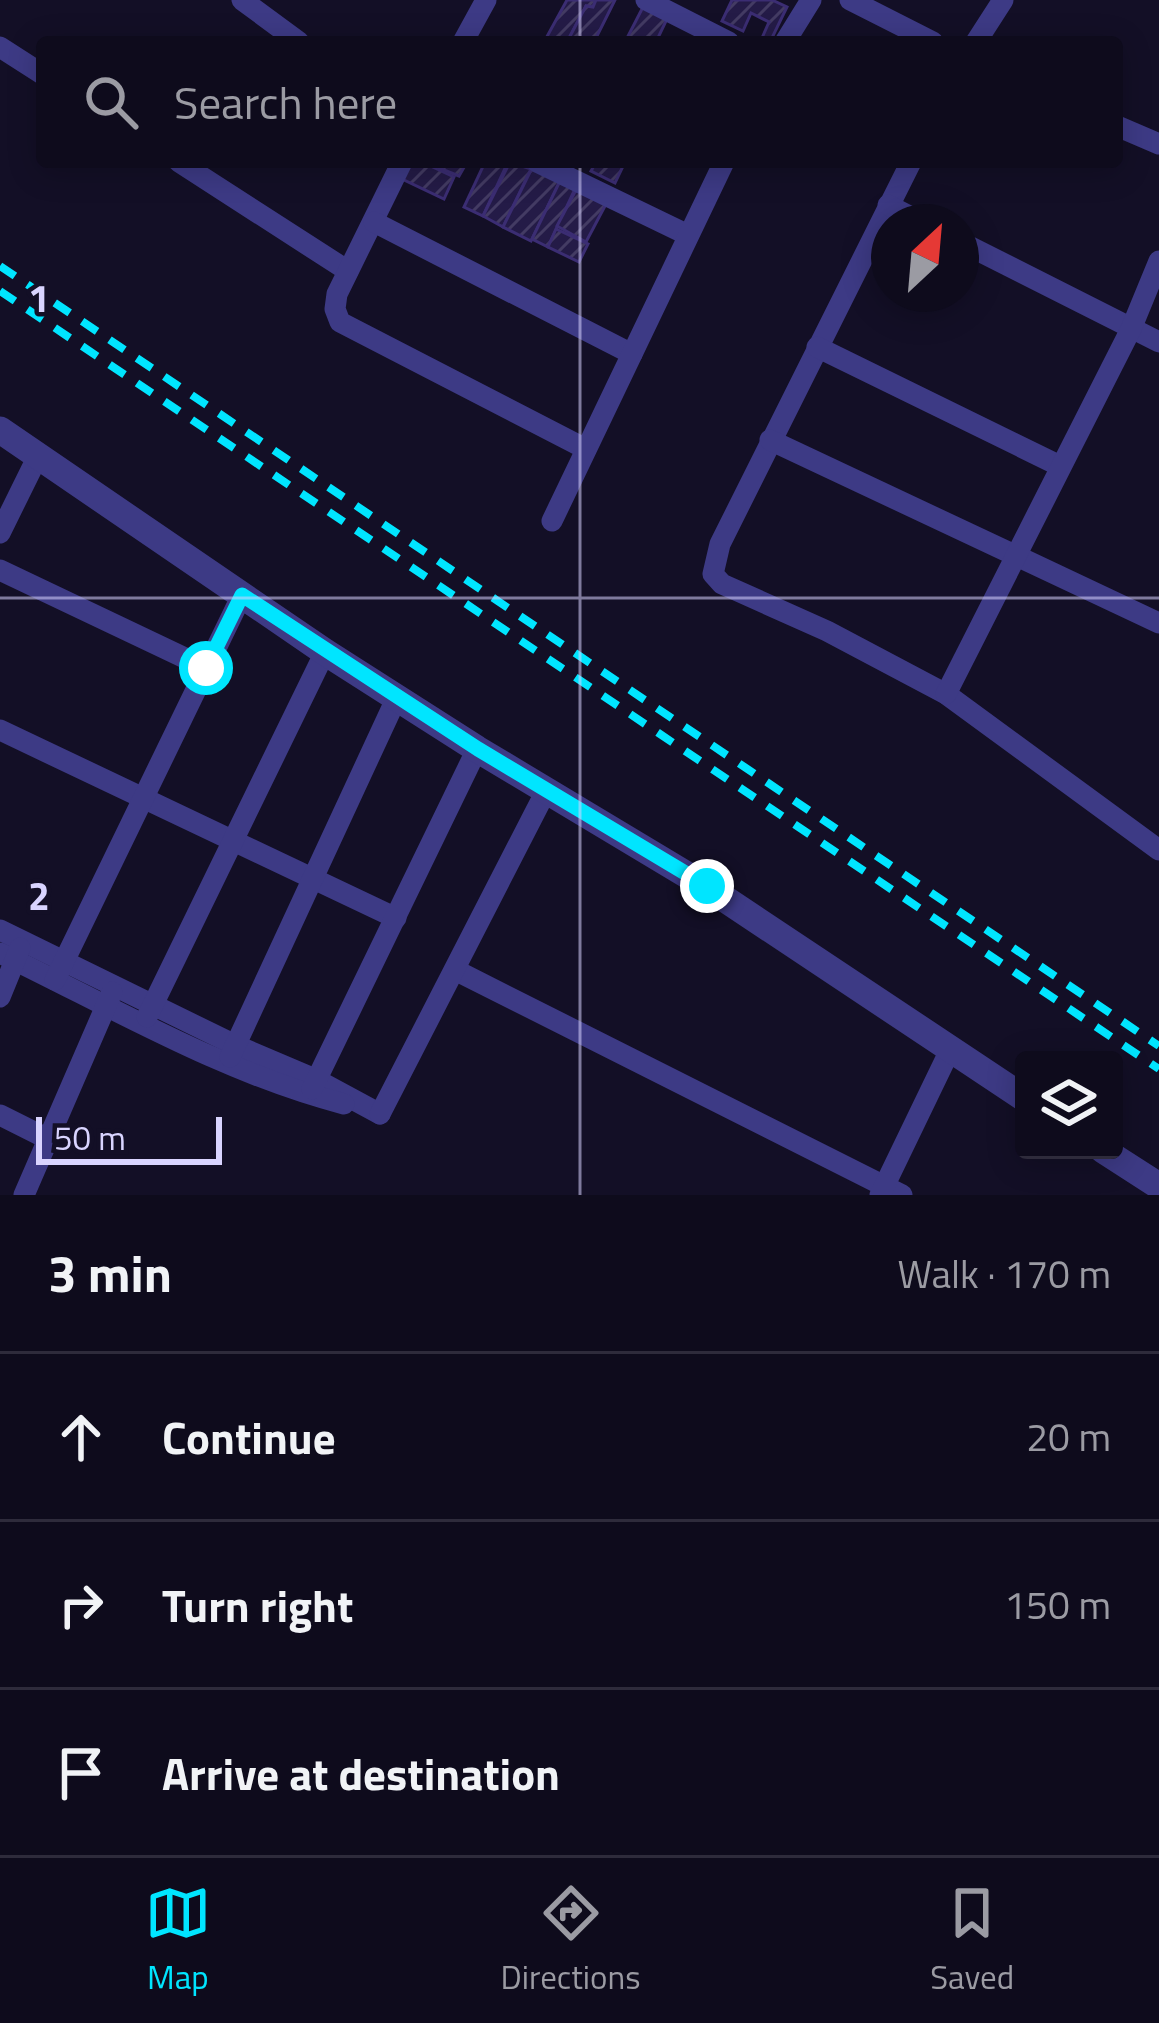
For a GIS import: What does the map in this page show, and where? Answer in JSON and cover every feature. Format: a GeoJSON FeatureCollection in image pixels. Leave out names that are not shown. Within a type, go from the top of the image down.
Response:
{"type":"FeatureCollection","features":[{"type":"Feature","properties":{"kind":"street"},"geometry":{"type":"LineString","coordinates":[[242,0],[291,36]]}},
{"type":"Feature","properties":{"kind":"street"},"geometry":{"type":"LineString","coordinates":[[467,36],[486,0]]}},
{"type":"Feature","properties":{"kind":"street"},"geometry":{"type":"LineString","coordinates":[[789,36],[811,0]]}},
{"type":"Feature","properties":{"kind":"street"},"geometry":{"type":"LineString","coordinates":[[850,0],[921,36]]}},
{"type":"Feature","properties":{"kind":"street"},"geometry":{"type":"LineString","coordinates":[[980,36],[1003,0]]}},
{"type":"Feature","properties":{"kind":"street"},"geometry":{"type":"LineString","coordinates":[[656,2],[719,36]]}},
{"type":"Feature","properties":{"kind":"street"},"geometry":{"type":"LineString","coordinates":[[0,47],[36,70]]}},
{"type":"Feature","properties":{"kind":"street"},"geometry":{"type":"LineString","coordinates":[[1123,129],[1159,144]]}},
{"type":"Feature","properties":{"kind":"street"},"geometry":{"type":"LineString","coordinates":[[188,168],[348,271]]}},
{"type":"Feature","properties":{"kind":"street"},"geometry":{"type":"LineString","coordinates":[[399,168],[348,271],[335,309],[347,327],[586,449]]}},
{"type":"Feature","properties":{"kind":"street"},"geometry":{"type":"LineString","coordinates":[[549,168],[688,236]]}},
{"type":"Feature","properties":{"kind":"street"},"geometry":{"type":"LineString","coordinates":[[551,521],[721,168]]}},
{"type":"Feature","properties":{"kind":"street"},"geometry":{"type":"LineString","coordinates":[[889,204],[908,168]]}},
{"type":"Feature","properties":{"kind":"street"},"geometry":{"type":"LineString","coordinates":[[374,222],[632,354]]}},
{"type":"Feature","properties":{"kind":"street"},"geometry":{"type":"LineString","coordinates":[[871,239],[720,544],[713,562],[714,578],[946,694],[1159,850]]}},
{"type":"Feature","properties":{"kind":"street"},"geometry":{"type":"LineString","coordinates":[[979,251],[1159,342]]}},
{"type":"Feature","properties":{"kind":"street"},"geometry":{"type":"LineString","coordinates":[[946,694],[1131,328],[1159,261]]}},
{"type":"Feature","properties":{"kind":"street"},"geometry":{"type":"LineString","coordinates":[[817,347],[1060,466]]}},
{"type":"Feature","properties":{"kind":"street"},"geometry":{"type":"LineString","coordinates":[[0,430],[326,652],[707,886],[1015,1092]]}},
{"type":"Feature","properties":{"kind":"street"},"geometry":{"type":"LineString","coordinates":[[770,440],[1159,623]]}},
{"type":"Feature","properties":{"kind":"street"},"geometry":{"type":"LineString","coordinates":[[0,533],[38,456]]}},
{"type":"Feature","properties":{"kind":"street"},"geometry":{"type":"LineString","coordinates":[[0,570],[206,668]]}},
{"type":"Feature","properties":{"kind":"street"},"geometry":{"type":"LineString","coordinates":[[59,970],[242,595]]}},
{"type":"Feature","properties":{"kind":"street"},"geometry":{"type":"LineString","coordinates":[[148,1014],[326,652]]}},
{"type":"Feature","properties":{"kind":"street"},"geometry":{"type":"LineString","coordinates":[[231,1054],[397,697]]}},
{"type":"Feature","properties":{"kind":"street"},"geometry":{"type":"LineString","coordinates":[[0,730],[396,918]]}},
{"type":"Feature","properties":{"kind":"street"},"geometry":{"type":"LineString","coordinates":[[313,1088],[478,749]]}},
{"type":"Feature","properties":{"kind":"street"},"geometry":{"type":"LineString","coordinates":[[0,930],[12,952],[231,1054],[380,1114],[547,789]]}},
{"type":"Feature","properties":{"kind":"street"},"geometry":{"type":"LineString","coordinates":[[0,998],[12,952]]}},
{"type":"Feature","properties":{"kind":"street"},"geometry":{"type":"LineString","coordinates":[[455,970],[889,1192],[950,1050]]}},
{"type":"Feature","properties":{"kind":"street"},"geometry":{"type":"LineString","coordinates":[[24,1195],[110,996]]}},
{"type":"Feature","properties":{"kind":"street"},"geometry":{"type":"LineString","coordinates":[[0,1115],[48,1139]]}},
{"type":"Feature","properties":{"kind":"street"},"geometry":{"type":"LineString","coordinates":[[1117,1159],[1159,1186]]}},
{"type":"Feature","properties":{"kind":"building"},"geometry":{"type":"Polygon","coordinates":[[[567,0],[596,0],[593,7],[586,6],[570,36],[547,36],[567,0]]]}},
{"type":"Feature","properties":{"kind":"building"},"geometry":{"type":"Polygon","coordinates":[[[596,0],[615,0],[597,36],[570,36],[586,6],[593,7],[596,0]]]}},
{"type":"Feature","properties":{"kind":"building"},"geometry":{"type":"Polygon","coordinates":[[[732,0],[772,0],[787,7],[773,36],[763,36],[769,22],[751,13],[743,31],[722,21],[732,0]]]}},
{"type":"Feature","properties":{"kind":"building"},"geometry":{"type":"Polygon","coordinates":[[[643,7],[667,19],[659,36],[628,36],[643,7]]]}},
{"type":"Feature","properties":{"kind":"building"},"geometry":{"type":"Polygon","coordinates":[[[405,168],[435,168],[454,177],[444,199],[400,178],[405,168]]]}},
{"type":"Feature","properties":{"kind":"building"},"geometry":{"type":"Polygon","coordinates":[[[439,168],[464,168],[459,176],[439,168]]]}},
{"type":"Feature","properties":{"kind":"building"},"geometry":{"type":"Polygon","coordinates":[[[482,168],[505,168],[483,216],[464,207],[482,168]]]}},
{"type":"Feature","properties":{"kind":"building"},"geometry":{"type":"Polygon","coordinates":[[[507,168],[531,169],[503,227],[483,216],[507,168]]]}},
{"type":"Feature","properties":{"kind":"building"},"geometry":{"type":"Polygon","coordinates":[[[532,168],[560,181],[531,241],[503,227],[532,168]]]}},
{"type":"Feature","properties":{"kind":"building"},"geometry":{"type":"Polygon","coordinates":[[[593,168],[622,168],[615,183],[593,168]]]}},
{"type":"Feature","properties":{"kind":"building"},"geometry":{"type":"Polygon","coordinates":[[[560,181],[575,189],[548,247],[532,239],[560,181]]]}},
{"type":"Feature","properties":{"kind":"building"},"geometry":{"type":"Polygon","coordinates":[[[577,188],[606,204],[586,242],[557,226],[577,188]]]}},
{"type":"Feature","properties":{"kind":"building"},"geometry":{"type":"Polygon","coordinates":[[[556,229],[588,244],[579,262],[548,247],[556,229]]]}},
{"type":"Feature","properties":{"kind":"railway"},"geometry":{"type":"LineString","coordinates":[[0,266],[1159,1046]]}},
{"type":"Feature","properties":{"kind":"railway"},"geometry":{"type":"LineString","coordinates":[[0,291],[1159,1069]]}},
{"type":"Feature","properties":{"kind":"route"},"geometry":{"type":"LineString","coordinates":[[206,668],[242,595],[478,749],[707,886]]}}]}
